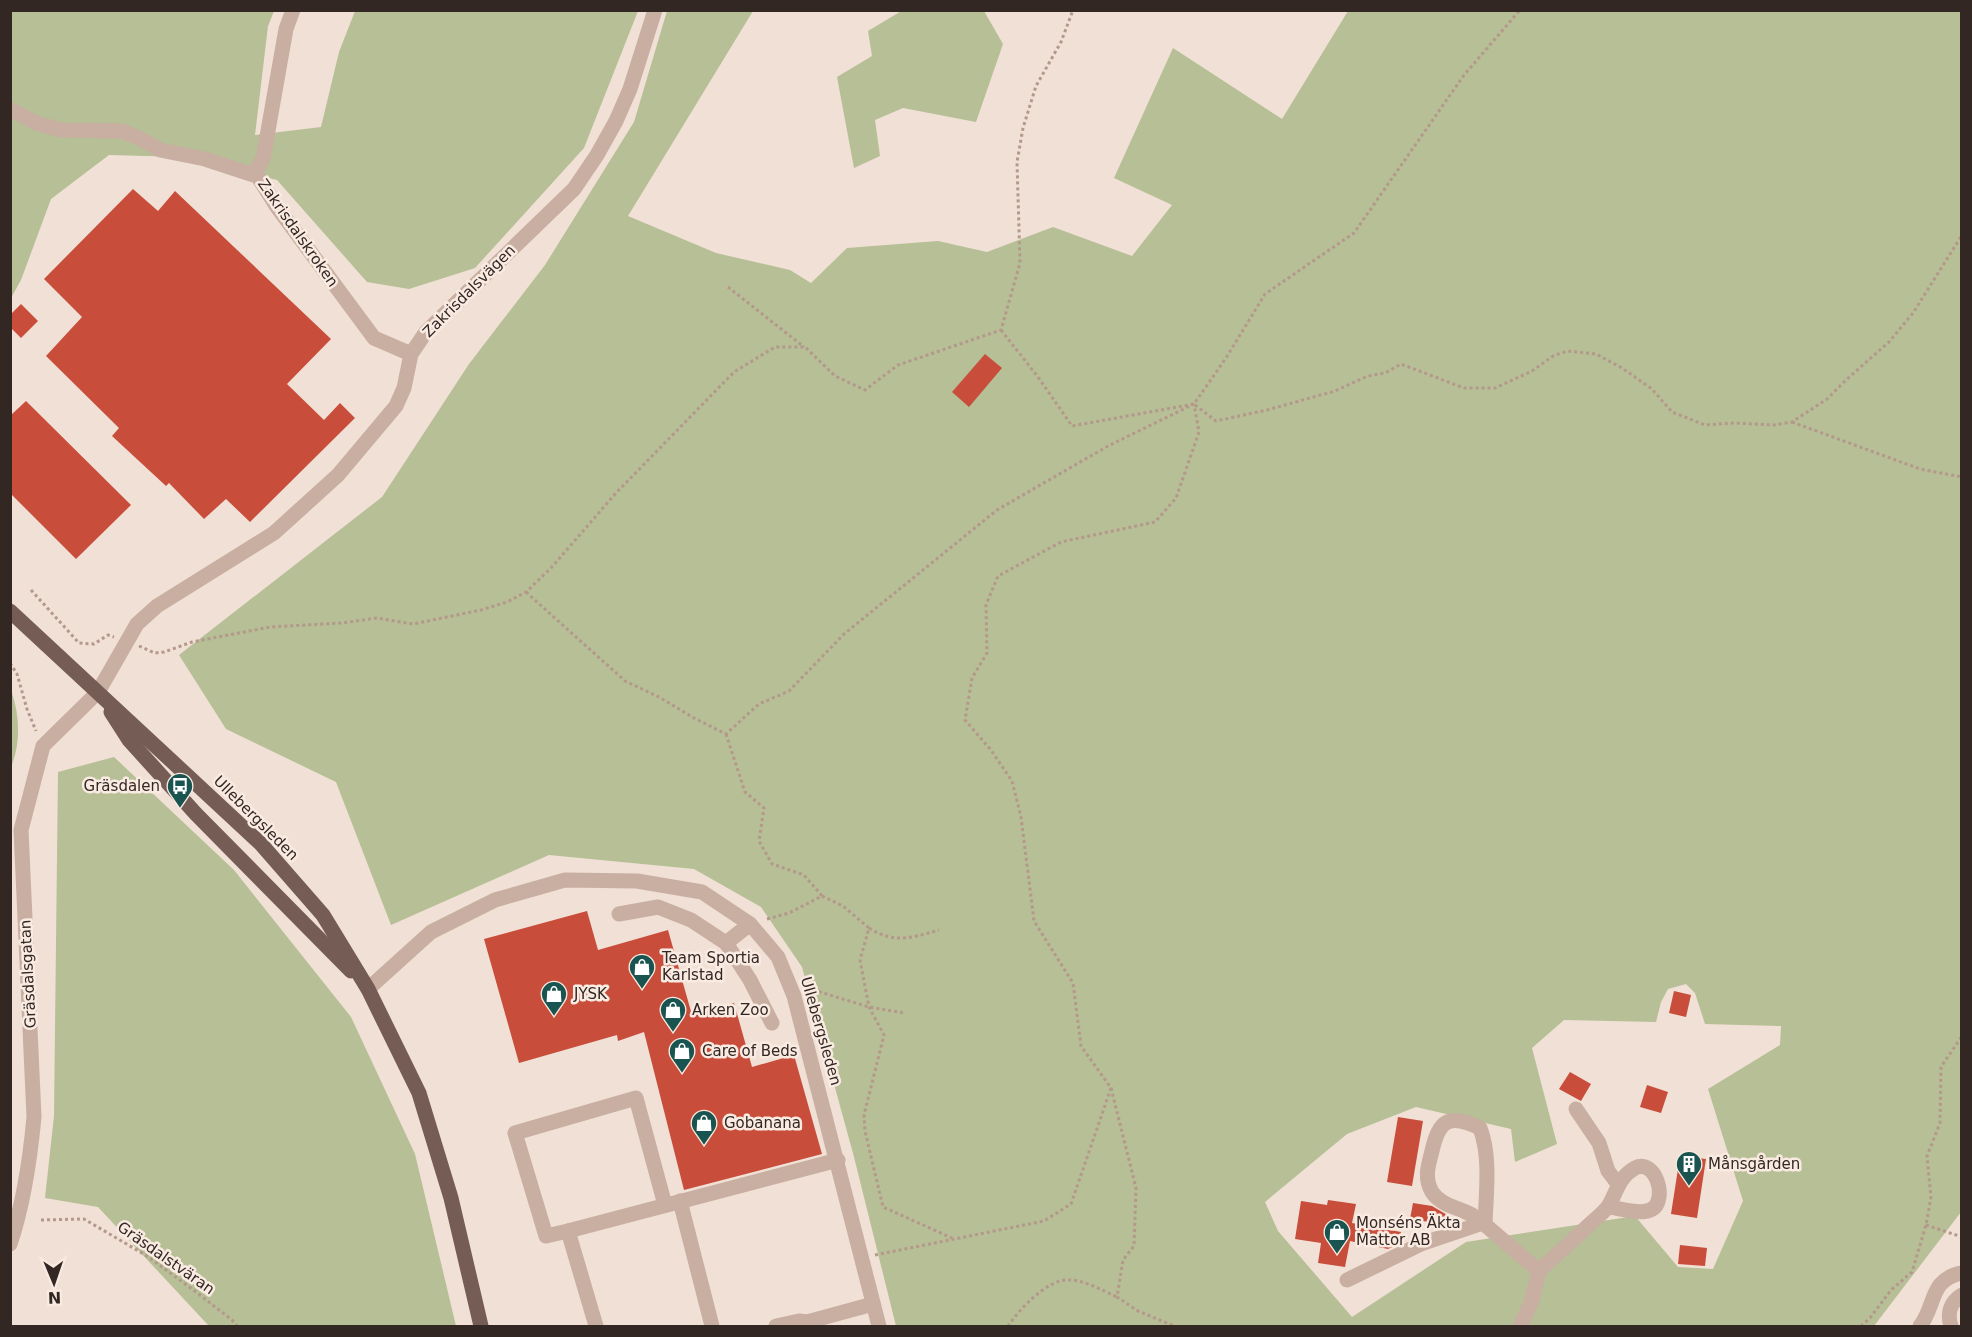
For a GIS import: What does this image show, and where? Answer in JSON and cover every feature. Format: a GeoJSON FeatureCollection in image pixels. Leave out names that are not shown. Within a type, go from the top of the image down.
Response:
{"type":"FeatureCollection","features":[{"type":"Feature","properties":{"kind":"main road","name":"Ullebergsleden"},"geometry":{"type":"LineString","coordinates":[[10,611],[261,844],[323,915],[368,989],[418,1093],[451,1198],[481,1326]]}},
{"type":"Feature","properties":{"kind":"main road","name":"Ullebergsleden"},"geometry":{"type":"LineString","coordinates":[[98,692],[129,740],[196,814],[368,989]]}},
{"type":"Feature","properties":{"kind":"street","name":"Zakrisdalskroken"},"geometry":{"type":"LineString","coordinates":[[293,10],[286,29],[263,159],[255,172],[277,207],[374,338],[411,354]]}},
{"type":"Feature","properties":{"kind":"street","name":"Zakrisdalsvägen"},"geometry":{"type":"LineString","coordinates":[[98,692],[138,624],[157,606],[274,533],[338,475],[396,406],[404,388],[411,354],[426,332],[458,298],[574,189],[616,121],[630,89],[655,10]]}},
{"type":"Feature","properties":{"kind":"street"},"geometry":{"type":"LineString","coordinates":[[10,109],[36,123],[61,130],[122,131],[160,150],[206,159],[257,176]]}},
{"type":"Feature","properties":{"kind":"street"},"geometry":{"type":"LineString","coordinates":[[43,746],[98,692]]}},
{"type":"Feature","properties":{"kind":"street","name":"Gräsdalsgatan"},"geometry":{"type":"LineString","coordinates":[[10,1244],[20,1215],[18,1178],[34,1117],[16,830],[43,746]]}},
{"type":"Feature","properties":{"kind":"street","name":"Ullebergsleden"},"geometry":{"type":"LineString","coordinates":[[368,989],[431,932],[495,900],[566,880],[637,881],[702,892],[750,924],[778,957],[794,996],[879,1326]]}},
{"type":"Feature","properties":{"kind":"street"},"geometry":{"type":"LineString","coordinates":[[619,914],[658,907],[691,920],[726,943],[750,980],[772,1023]]}},
{"type":"Feature","properties":{"kind":"street"},"geometry":{"type":"LineString","coordinates":[[726,943],[750,924]]}},
{"type":"Feature","properties":{"kind":"street"},"geometry":{"type":"LineString","coordinates":[[712,1326],[673,1203],[636,1098],[515,1133],[546,1236],[568,1231],[673,1203],[838,1160]]}},
{"type":"Feature","properties":{"kind":"street"},"geometry":{"type":"LineString","coordinates":[[1576,1108],[1599,1143],[1608,1171],[1618,1184]]}},
{"type":"Feature","properties":{"kind":"street"},"geometry":{"type":"LineString","coordinates":[[1484,1224],[1486,1149],[1483,1135],[1480,1128],[1468,1122],[1454,1120],[1440,1126],[1436,1133],[1426,1172],[1429,1185],[1442,1202],[1469,1212],[1539,1270]]}},
{"type":"Feature","properties":{"kind":"street"},"geometry":{"type":"LineString","coordinates":[[1520,1326],[1532,1303],[1539,1270],[1609,1207],[1618,1184],[1624,1176],[1637,1167],[1646,1167],[1657,1177],[1660,1186],[1658,1202],[1652,1210],[1645,1213],[1609,1207]]}},
{"type":"Feature","properties":{"kind":"street"},"geometry":{"type":"LineString","coordinates":[[1347,1280],[1421,1244],[1484,1224]]}},
{"type":"Feature","properties":{"kind":"street"},"geometry":{"type":"LineString","coordinates":[[568,1231],[596,1326]]}},
{"type":"Feature","properties":{"kind":"street"},"geometry":{"type":"LineString","coordinates":[[1923,1323],[1931,1308],[1931,1297],[1940,1285],[1944,1280],[1962,1273]]}},
{"type":"Feature","properties":{"kind":"street"},"geometry":{"type":"LineString","coordinates":[[1951,1326],[1949,1315],[1951,1307],[1954,1299],[1962,1295]]}},
{"type":"Feature","properties":{"kind":"street"},"geometry":{"type":"LineString","coordinates":[[776,1326],[799,1321],[808,1324],[873,1304]]}},
{"type":"Feature","properties":{"kind":"path"},"geometry":{"type":"LineString","coordinates":[[1001,330],[1020,263],[1017,162],[1023,128],[1036,86],[1061,42],[1073,10]]}},
{"type":"Feature","properties":{"kind":"path"},"geometry":{"type":"LineString","coordinates":[[726,734],[759,704],[789,691],[844,634],[997,510],[1108,446],[1194,404],[1226,358],[1265,294],[1354,233],[1464,75],[1520,10]]}},
{"type":"Feature","properties":{"kind":"path"},"geometry":{"type":"LineString","coordinates":[[1001,330],[1038,377],[1072,426],[1194,404],[1216,421],[1267,410],[1335,391],[1368,376],[1385,373],[1401,364],[1464,388],[1495,388],[1532,371],[1553,356],[1567,351],[1596,354],[1622,368],[1652,389],[1672,412],[1706,425],[1734,423],[1774,425],[1792,422],[1827,399],[1889,342],[1912,313],[1962,235]]}},
{"type":"Feature","properties":{"kind":"path"},"geometry":{"type":"LineString","coordinates":[[728,287],[805,347],[835,376],[865,390],[898,365],[1001,330]]}},
{"type":"Feature","properties":{"kind":"path"},"geometry":{"type":"LineString","coordinates":[[31,590],[79,643],[94,644],[101,642],[108,635],[128,640],[155,653],[192,642],[270,627],[342,623],[377,618],[413,624],[482,610],[507,602],[526,592],[551,568],[616,493],[734,372],[775,347],[805,347]]}},
{"type":"Feature","properties":{"kind":"path"},"geometry":{"type":"LineString","coordinates":[[1118,1297],[1123,1260],[1134,1246],[1136,1188],[1111,1088],[1082,1046],[1073,982],[1034,921],[1021,817],[1012,781],[991,750],[964,720],[972,678],[987,653],[986,605],[998,576],[1061,542],[1155,522],[1176,498],[1199,432],[1194,404]]}},
{"type":"Feature","properties":{"kind":"path"},"geometry":{"type":"LineString","coordinates":[[1792,422],[1920,469],[1962,477]]}},
{"type":"Feature","properties":{"kind":"path"},"geometry":{"type":"LineString","coordinates":[[526,592],[626,681],[726,734],[746,792],[764,808],[759,841],[771,864],[804,875],[822,896],[843,906],[883,937],[904,939],[939,930]]}},
{"type":"Feature","properties":{"kind":"path"},"geometry":{"type":"LineString","coordinates":[[10,663],[17,674],[27,709],[43,746]]}},
{"type":"Feature","properties":{"kind":"path"},"geometry":{"type":"LineString","coordinates":[[750,924],[789,913],[822,896]]}},
{"type":"Feature","properties":{"kind":"path"},"geometry":{"type":"LineString","coordinates":[[869,928],[860,960],[869,1007],[884,1035],[864,1115],[884,1207],[954,1239]]}},
{"type":"Feature","properties":{"kind":"path"},"geometry":{"type":"LineString","coordinates":[[794,996],[817,991],[869,1007],[904,1013]]}},
{"type":"Feature","properties":{"kind":"path"},"geometry":{"type":"LineString","coordinates":[[1861,1326],[1891,1290],[1912,1272],[1926,1225],[1931,1197],[1927,1156],[1940,1123],[1941,1067],[1962,1036]]}},
{"type":"Feature","properties":{"kind":"path"},"geometry":{"type":"LineString","coordinates":[[861,1257],[1044,1221],[1071,1204],[1111,1088]]}},
{"type":"Feature","properties":{"kind":"path","name":"Gräsdalstväran"},"geometry":{"type":"LineString","coordinates":[[41,1220],[84,1219],[147,1256],[237,1326]]}},
{"type":"Feature","properties":{"kind":"path"},"geometry":{"type":"LineString","coordinates":[[1926,1225],[1962,1237]]}},
{"type":"Feature","properties":{"kind":"path"},"geometry":{"type":"LineString","coordinates":[[1008,1326],[1050,1284],[1068,1279],[1118,1297],[1138,1311],[1174,1326]]}},
{"type":"Feature","properties":{"kind":"green space"},"geometry":{"type":"Polygon","coordinates":[[[903,10],[984,11],[1003,44],[976,122],[903,108],[875,120],[880,156],[854,168],[837,77],[872,56],[868,31],[903,10]]]}},
{"type":"Feature","properties":{"kind":"green space"},"geometry":{"type":"Polygon","coordinates":[[[11,11],[274,11],[268,26],[255,135],[321,127],[339,52],[355,11],[638,11],[584,148],[475,268],[409,289],[367,282],[277,180],[183,157],[109,155],[51,199],[21,280],[11,298],[11,11]]]}},
{"type":"Feature","properties":{"kind":"green space"},"geometry":{"type":"Polygon","coordinates":[[[667,11],[753,11],[628,216],[716,253],[790,270],[811,283],[847,248],[938,241],[987,252],[1053,227],[1132,256],[1172,205],[1114,178],[1173,48],[1282,119],[1348,11],[1961,11],[1961,1212],[1874,1326],[896,1326],[854,1157],[802,967],[761,907],[694,869],[549,855],[391,925],[336,782],[226,729],[179,655],[382,497],[469,364],[545,265],[634,122],[667,11]],[[1686,984],[1668,989],[1661,1002],[1656,1022],[1564,1020],[1532,1048],[1557,1144],[1515,1162],[1511,1129],[1416,1107],[1347,1134],[1265,1202],[1278,1231],[1352,1317],[1466,1242],[1635,1216],[1678,1267],[1713,1269],[1743,1201],[1708,1089],[1780,1045],[1781,1026],[1705,1024],[1695,993],[1686,984]]]}},
{"type":"Feature","properties":{"kind":"green space"},"geometry":{"type":"Polygon","coordinates":[[[11,690],[16,709],[18,739],[11,767],[11,690]]]}},
{"type":"Feature","properties":{"kind":"green space"},"geometry":{"type":"Polygon","coordinates":[[[114,757],[234,870],[351,1017],[415,1154],[456,1326],[209,1326],[98,1207],[45,1198],[54,1116],[58,772],[114,757]]]}},
{"type":"Feature","properties":{"kind":"building"},"geometry":{"type":"Polygon","coordinates":[[[133,189],[158,211],[175,191],[331,339],[287,384],[324,420],[340,403],[355,418],[250,522],[226,499],[204,519],[169,483],[166,486],[112,436],[119,428],[46,356],[82,317],[44,279],[133,189]]]}},
{"type":"Feature","properties":{"kind":"building"},"geometry":{"type":"Polygon","coordinates":[[[21,304],[38,321],[21,338],[10,327],[10,315],[21,304]]]}},
{"type":"Feature","properties":{"kind":"building"},"geometry":{"type":"Polygon","coordinates":[[[985,354],[1002,368],[969,407],[952,392],[985,354]]]}},
{"type":"Feature","properties":{"kind":"building"},"geometry":{"type":"Polygon","coordinates":[[[26,401],[131,505],[76,559],[10,493],[10,416],[26,401]]]}},
{"type":"Feature","properties":{"kind":"building"},"geometry":{"type":"Polygon","coordinates":[[[587,911],[598,950],[668,930],[692,1015],[734,1003],[752,1067],[794,1055],[822,1154],[684,1190],[644,1032],[618,1041],[617,1035],[519,1063],[484,939],[587,911]]]}},
{"type":"Feature","properties":{"kind":"building"},"geometry":{"type":"Polygon","coordinates":[[[1674,991],[1691,995],[1686,1017],[1669,1013],[1674,991]]]}},
{"type":"Feature","properties":{"kind":"building"},"geometry":{"type":"Polygon","coordinates":[[[1570,1072],[1591,1084],[1581,1101],[1559,1089],[1570,1072]]]}},
{"type":"Feature","properties":{"kind":"building"},"geometry":{"type":"Polygon","coordinates":[[[1647,1085],[1668,1092],[1661,1113],[1640,1107],[1647,1085]]]}},
{"type":"Feature","properties":{"kind":"building"},"geometry":{"type":"Polygon","coordinates":[[[1398,1117],[1423,1121],[1412,1186],[1387,1182],[1398,1117]]]}},
{"type":"Feature","properties":{"kind":"building","name":"Månsgården"},"geometry":{"type":"Polygon","coordinates":[[[1680,1156],[1706,1159],[1697,1218],[1671,1214],[1680,1156]]]}},
{"type":"Feature","properties":{"kind":"building"},"geometry":{"type":"Polygon","coordinates":[[[1328,1200],[1356,1204],[1352,1223],[1401,1232],[1398,1244],[1388,1249],[1350,1241],[1345,1267],[1318,1263],[1321,1243],[1295,1239],[1301,1201],[1327,1205],[1328,1200]]]}},
{"type":"Feature","properties":{"kind":"building"},"geometry":{"type":"Polygon","coordinates":[[[1413,1203],[1432,1206],[1449,1216],[1448,1225],[1410,1219],[1413,1203]]]}},
{"type":"Feature","properties":{"kind":"building"},"geometry":{"type":"Polygon","coordinates":[[[1680,1245],[1707,1248],[1705,1266],[1678,1264],[1680,1245]]]}},
{"type":"Feature","properties":{"kind":"place","name":"Gräsdalen"},"geometry":{"type":"Point","coordinates":[180,809]}},
{"type":"Feature","properties":{"kind":"place","name":"Team Sportia Karlstad"},"geometry":{"type":"Point","coordinates":[642,990]}},
{"type":"Feature","properties":{"kind":"place","name":"JYSK"},"geometry":{"type":"Point","coordinates":[554,1017]}},
{"type":"Feature","properties":{"kind":"place","name":"Arken Zoo"},"geometry":{"type":"Point","coordinates":[673,1033]}},
{"type":"Feature","properties":{"kind":"place","name":"Care of Beds"},"geometry":{"type":"Point","coordinates":[682,1074]}},
{"type":"Feature","properties":{"kind":"place","name":"Gobanana"},"geometry":{"type":"Point","coordinates":[704,1146]}},
{"type":"Feature","properties":{"kind":"place","name":"Månsgården"},"geometry":{"type":"Point","coordinates":[1689,1187]}},
{"type":"Feature","properties":{"kind":"place","name":"Monséns Äkta Mattor AB"},"geometry":{"type":"Point","coordinates":[1337,1255]}}]}
